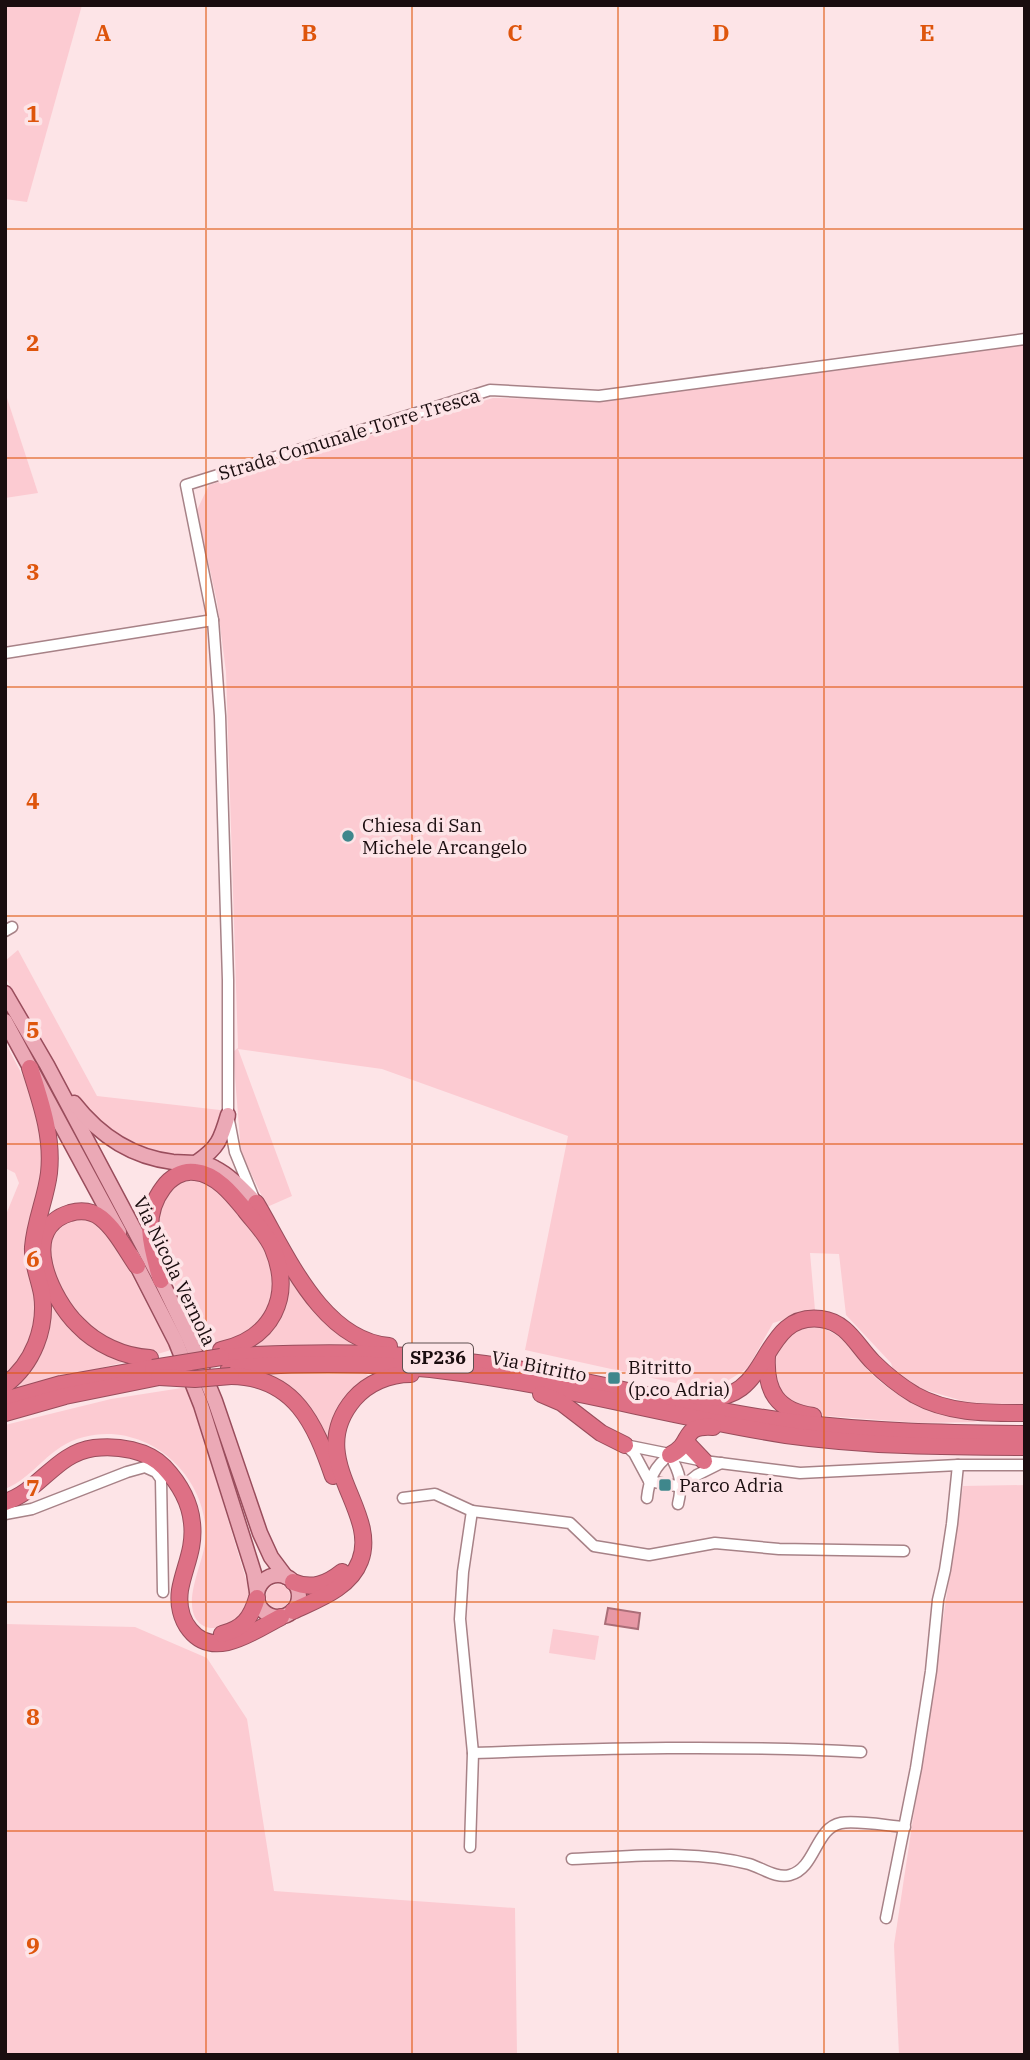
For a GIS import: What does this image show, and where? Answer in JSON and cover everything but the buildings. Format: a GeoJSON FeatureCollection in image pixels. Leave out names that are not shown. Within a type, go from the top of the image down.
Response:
{"type":"FeatureCollection","features":[{"type":"Feature","properties":{"kind":"highway"},"geometry":{"type":"LineString","coordinates":[[5,1385],[24,1366],[37,1345],[42,1320],[41,1293],[33,1250],[38,1215],[49,1174],[50,1152],[38,1066]]}},
{"type":"Feature","properties":{"kind":"highway"},"geometry":{"type":"LineString","coordinates":[[161,1280],[148,1232],[158,1193],[181,1172],[195,1171],[211,1177],[232,1193],[272,1246],[282,1282],[280,1298],[272,1318],[259,1333],[222,1362],[253,1379],[274,1386],[302,1408],[321,1440],[352,1527],[354,1542],[353,1555],[341,1573],[331,1580],[303,1586],[289,1579]]}},
{"type":"Feature","properties":{"kind":"highway"},"geometry":{"type":"LineString","coordinates":[[256,1203],[311,1296],[321,1309],[345,1328],[383,1345],[502,1358],[525,1363],[544,1374]]}},
{"type":"Feature","properties":{"kind":"highway"},"geometry":{"type":"LineString","coordinates":[[137,1266],[109,1226],[90,1212],[63,1216],[51,1225],[44,1237],[42,1253],[46,1274],[64,1309],[78,1325],[111,1348],[154,1368]]}},
{"type":"Feature","properties":{"kind":"highway"},"geometry":{"type":"LineString","coordinates":[[653,1396],[669,1391],[703,1398],[725,1396],[740,1390],[760,1368],[775,1340],[787,1326],[804,1320],[820,1319],[836,1323],[855,1339],[872,1361],[917,1396],[968,1412],[1025,1413]]}},
{"type":"Feature","properties":{"kind":"highway","name":"Via Bitritto"},"geometry":{"type":"LineString","coordinates":[[5,1413],[120,1383],[154,1368],[301,1352],[389,1353],[488,1364],[791,1422],[898,1431],[1025,1434]]}},
{"type":"Feature","properties":{"kind":"highway"},"geometry":{"type":"LineString","coordinates":[[767,1354],[768,1380],[772,1392],[779,1402],[800,1414],[904,1424],[959,1433]]}},
{"type":"Feature","properties":{"kind":"highway","name":"Via Bitritto"},"geometry":{"type":"LineString","coordinates":[[5,1400],[73,1381],[185,1361],[355,1364],[463,1373],[763,1431],[814,1438],[896,1445],[1025,1447]]}},
{"type":"Feature","properties":{"kind":"highway"},"geometry":{"type":"LineString","coordinates":[[5,1502],[18,1497],[57,1464],[80,1451],[107,1447],[133,1451],[161,1464],[176,1480],[189,1506],[193,1543],[180,1589],[185,1624],[201,1640],[225,1643],[239,1640],[324,1596],[346,1581],[361,1560],[363,1548],[360,1524],[339,1464],[336,1446],[338,1426],[358,1394],[385,1378],[407,1374],[442,1377],[463,1373],[482,1382],[523,1389],[553,1398],[601,1433],[625,1445]]}},
{"type":"Feature","properties":{"kind":"highway"},"geometry":{"type":"LineString","coordinates":[[5,1420],[73,1401],[120,1383]]}},
{"type":"Feature","properties":{"kind":"highway"},"geometry":{"type":"LineString","coordinates":[[670,1455],[681,1450],[692,1429],[703,1427],[768,1437],[814,1438]]}},
{"type":"Feature","properties":{"kind":"highway"},"geometry":{"type":"LineString","coordinates":[[5,1493],[19,1486],[53,1455],[76,1443],[117,1439],[151,1448],[166,1457],[180,1471],[197,1502],[201,1521],[199,1555],[189,1593],[188,1606],[192,1620],[198,1628],[207,1633],[233,1631],[244,1624],[252,1613],[257,1595]]}},
{"type":"Feature","properties":{"kind":"highway"},"geometry":{"type":"LineString","coordinates":[[686,1442],[712,1462]]}},
{"type":"Feature","properties":{"kind":"main road","name":"Via Nicola Vernola"},"geometry":{"type":"LineString","coordinates":[[5,993],[38,1066],[176,1342],[201,1405],[254,1573],[257,1595]]}},
{"type":"Feature","properties":{"kind":"main road","name":"Via Nicola Vernola"},"geometry":{"type":"LineString","coordinates":[[5,1021],[38,1066],[161,1280],[215,1401],[260,1533],[271,1557],[289,1579]]}},
{"type":"Feature","properties":{"kind":"main road"},"geometry":{"type":"LineString","coordinates":[[38,1066],[105,1136],[152,1157],[197,1162],[216,1168],[256,1203]]}},
{"type":"Feature","properties":{"kind":"main road"},"geometry":{"type":"LineString","coordinates":[[197,1162],[213,1151],[220,1140],[228,1115]]}},
{"type":"Feature","properties":{"kind":"main road"},"geometry":{"type":"LineString","coordinates":[[271,1576],[289,1579],[299,1593],[287,1614],[267,1615],[258,1605],[260,1585],[271,1576]]}},
{"type":"Feature","properties":{"kind":"street","name":"Strada Comunale Torre Tresca"},"geometry":{"type":"LineString","coordinates":[[213,620],[186,485],[491,390],[599,396],[1025,339]]}},
{"type":"Feature","properties":{"kind":"street"},"geometry":{"type":"LineString","coordinates":[[5,653],[213,620],[220,716],[228,980],[228,1115],[235,1152],[256,1203]]}},
{"type":"Feature","properties":{"kind":"street"},"geometry":{"type":"LineString","coordinates":[[625,1445],[712,1462],[800,1473],[958,1465],[1025,1465]]}},
{"type":"Feature","properties":{"kind":"street"},"geometry":{"type":"LineString","coordinates":[[625,1445],[634,1453],[649,1481]]}},
{"type":"Feature","properties":{"kind":"street"},"geometry":{"type":"LineString","coordinates":[[647,1498],[649,1481],[663,1460],[670,1455]]}},
{"type":"Feature","properties":{"kind":"street"},"geometry":{"type":"LineString","coordinates":[[670,1455],[682,1487],[678,1504]]}},
{"type":"Feature","properties":{"kind":"street"},"geometry":{"type":"LineString","coordinates":[[649,1481],[682,1487],[712,1462]]}},
{"type":"Feature","properties":{"kind":"street"},"geometry":{"type":"LineString","coordinates":[[886,1917],[905,1827],[931,1671],[938,1600],[947,1559],[958,1465]]}},
{"type":"Feature","properties":{"kind":"street"},"geometry":{"type":"LineString","coordinates":[[5,1514],[32,1509],[127,1472],[145,1467],[156,1472],[160,1479],[163,1592]]}},
{"type":"Feature","properties":{"kind":"street"},"geometry":{"type":"LineString","coordinates":[[403,1498],[435,1494],[471,1511],[570,1523],[594,1546],[649,1555],[716,1543],[779,1549],[904,1551]]}},
{"type":"Feature","properties":{"kind":"street"},"geometry":{"type":"LineString","coordinates":[[470,1847],[473,1754],[460,1619],[471,1511]]}},
{"type":"Feature","properties":{"kind":"street"},"geometry":{"type":"LineString","coordinates":[[473,1754],[688,1746],[861,1752]]}},
{"type":"Feature","properties":{"kind":"street"},"geometry":{"type":"LineString","coordinates":[[572,1859],[688,1855],[749,1864],[778,1875],[789,1876],[798,1872],[809,1861],[830,1827],[842,1823],[905,1827]]}},
{"type":"Feature","properties":{"kind":"shaded area"},"geometry":{"type":"Polygon","coordinates":[[[5,5],[82,5],[27,202],[5,199],[5,5]]]}},
{"type":"Feature","properties":{"kind":"shaded area"},"geometry":{"type":"Polygon","coordinates":[[[1025,339],[1025,1405],[973,1404],[915,1387],[895,1376],[891,1363],[846,1315],[839,1254],[810,1253],[815,1310],[773,1323],[748,1368],[711,1391],[525,1350],[568,1136],[382,1069],[238,1049],[292,1196],[267,1207],[241,1152],[233,1052],[238,1048],[226,672],[217,602],[197,510],[209,485],[493,398],[611,400],[1025,339]]]}},
{"type":"Feature","properties":{"kind":"shaded area"},"geometry":{"type":"Polygon","coordinates":[[[5,392],[38,493],[5,498],[5,392]]]}},
{"type":"Feature","properties":{"kind":"shaded area"},"geometry":{"type":"Polygon","coordinates":[[[18,950],[97,1096],[220,1110],[220,1126],[216,1140],[200,1155],[152,1155],[118,1140],[74,1098],[5,977],[5,961],[18,950]]]}},
{"type":"Feature","properties":{"kind":"shaded area"},"geometry":{"type":"Polygon","coordinates":[[[5,1042],[30,1090],[36,1116],[41,1119],[42,1178],[37,1286],[38,1331],[5,1385],[5,1217],[19,1183],[15,1173],[5,1168],[5,1042]]]}},
{"type":"Feature","properties":{"kind":"shaded area"},"geometry":{"type":"Polygon","coordinates":[[[195,1180],[218,1187],[250,1222],[274,1263],[277,1296],[264,1315],[251,1330],[236,1340],[213,1345],[205,1340],[160,1258],[157,1219],[169,1189],[182,1182],[195,1180]]]}},
{"type":"Feature","properties":{"kind":"shaded area"},"geometry":{"type":"Polygon","coordinates":[[[79,1218],[91,1219],[113,1239],[171,1350],[144,1358],[84,1330],[49,1273],[50,1232],[58,1224],[79,1218]]]}},
{"type":"Feature","properties":{"kind":"shaded area"},"geometry":{"type":"Polygon","coordinates":[[[289,1272],[361,1345],[246,1346],[263,1334],[286,1273],[289,1272]]]}},
{"type":"Feature","properties":{"kind":"shaded area"},"geometry":{"type":"Polygon","coordinates":[[[49,1300],[60,1313],[129,1361],[6,1391],[49,1300]]]}},
{"type":"Feature","properties":{"kind":"shaded area"},"geometry":{"type":"Polygon","coordinates":[[[813,1325],[837,1335],[872,1374],[904,1398],[939,1412],[978,1422],[919,1423],[800,1414],[772,1392],[775,1340],[813,1325]]]}},
{"type":"Feature","properties":{"kind":"shaded area"},"geometry":{"type":"Polygon","coordinates":[[[264,1374],[366,1374],[370,1381],[332,1449],[264,1374]]]}},
{"type":"Feature","properties":{"kind":"shaded area"},"geometry":{"type":"Polygon","coordinates":[[[188,1387],[251,1596],[239,1621],[216,1628],[200,1624],[193,1610],[193,1590],[206,1536],[203,1513],[196,1492],[184,1473],[168,1457],[150,1445],[129,1437],[107,1434],[84,1437],[61,1447],[16,1484],[5,1489],[5,1425],[111,1399],[188,1387]]]}},
{"type":"Feature","properties":{"kind":"shaded area"},"geometry":{"type":"Polygon","coordinates":[[[1025,1485],[1025,2055],[899,2055],[894,1945],[963,1486],[1025,1485]]]}},
{"type":"Feature","properties":{"kind":"shaded area"},"geometry":{"type":"Polygon","coordinates":[[[278,1584],[287,1587],[290,1596],[287,1605],[278,1608],[269,1605],[266,1596],[269,1587],[278,1584]]]}},
{"type":"Feature","properties":{"kind":"shaded area"},"geometry":{"type":"Polygon","coordinates":[[[608,1608],[640,1613],[638,1629],[605,1624],[608,1608]]]}},
{"type":"Feature","properties":{"kind":"shaded area"},"geometry":{"type":"Polygon","coordinates":[[[5,1624],[135,1627],[207,1658],[247,1719],[274,1891],[515,1908],[517,2055],[5,2055],[5,1624]]]}},
{"type":"Feature","properties":{"kind":"shaded area"},"geometry":{"type":"Polygon","coordinates":[[[553,1629],[599,1636],[595,1660],[549,1653],[553,1629]]]}},
{"type":"Feature","properties":{"kind":"place","name":"Chiesa di San Michele Arcangelo"},"geometry":{"type":"Point","coordinates":[348,836]}},
{"type":"Feature","properties":{"kind":"place","name":"Bitritto (p.co Adria)"},"geometry":{"type":"Point","coordinates":[614,1378]}},
{"type":"Feature","properties":{"kind":"place","name":"Parco Adria"},"geometry":{"type":"Point","coordinates":[665,1485]}}]}
